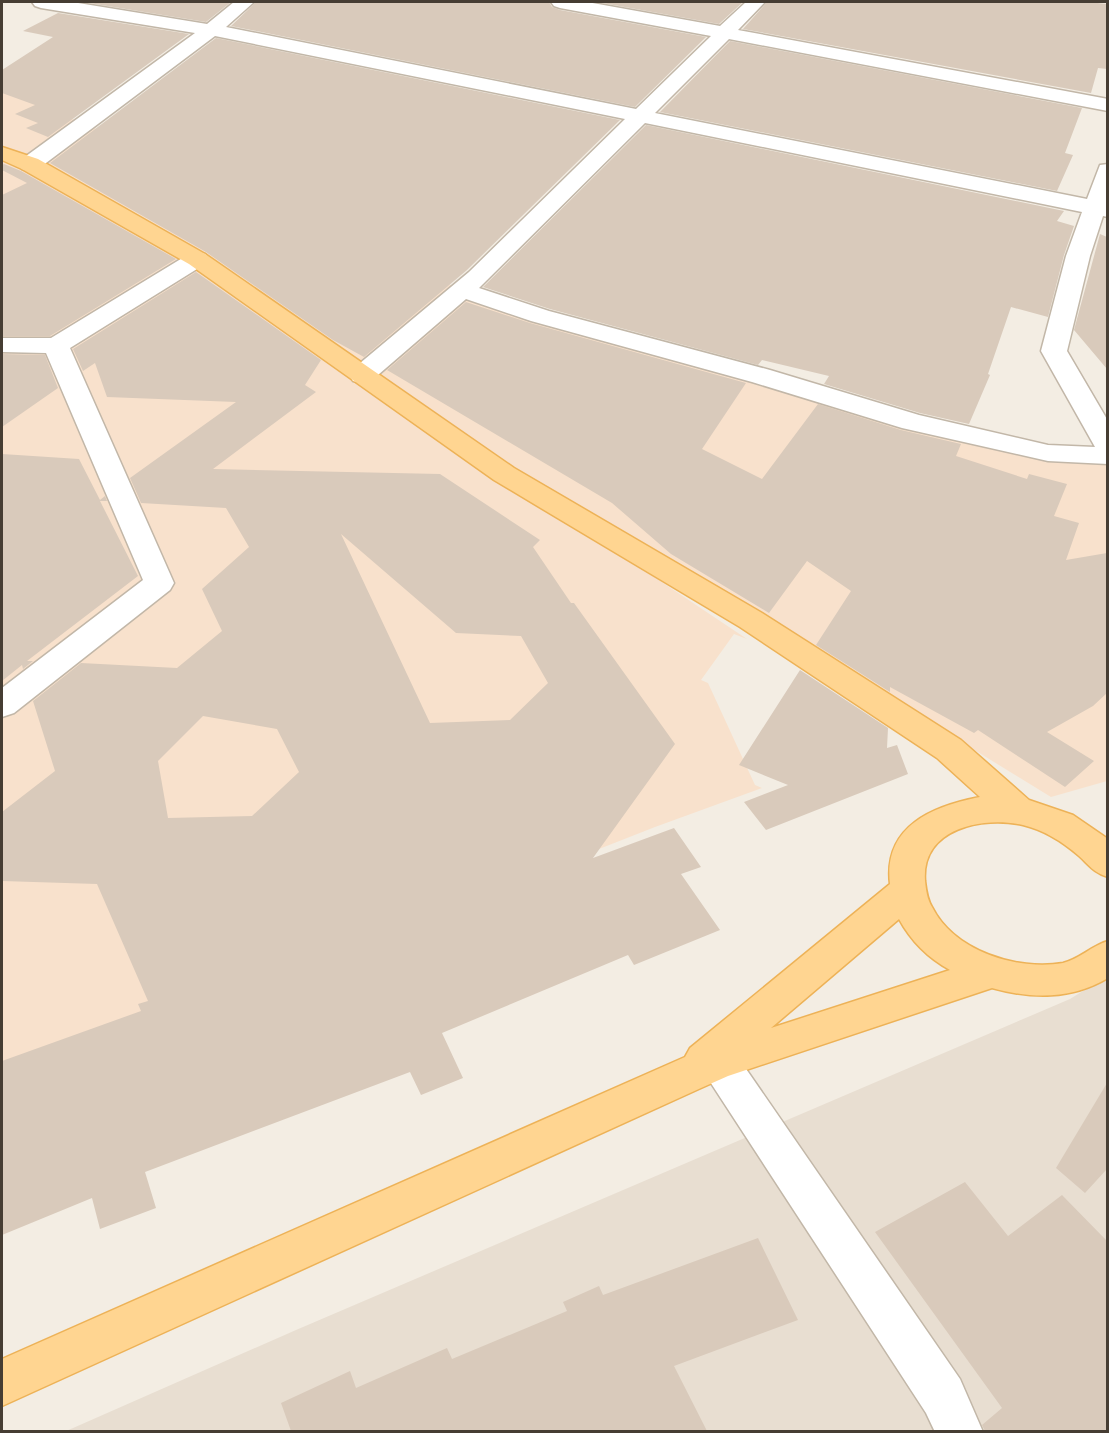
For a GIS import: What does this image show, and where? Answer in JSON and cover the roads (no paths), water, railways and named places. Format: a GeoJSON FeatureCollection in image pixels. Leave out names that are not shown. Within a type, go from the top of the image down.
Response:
{"type":"FeatureCollection","features":[{"type":"Feature","properties":{"kind":"main road"},"geometry":{"type":"LineString","coordinates":[[2,153],[30,164],[196,259],[504,474],[751,620],[949,749],[1017,810]]}},
{"type":"Feature","properties":{"kind":"main road"},"geometry":{"type":"LineString","coordinates":[[1103,852],[1071,831],[1045,818],[1017,810],[980,809],[946,818],[921,836],[907,861],[907,891],[913,911],[943,947],[966,962],[990,973],[1029,981],[1067,978],[1099,965],[1107,956]]}},
{"type":"Feature","properties":{"kind":"main road"},"geometry":{"type":"LineString","coordinates":[[703,1068],[907,891]]}},
{"type":"Feature","properties":{"kind":"main road"},"geometry":{"type":"LineString","coordinates":[[2,1383],[703,1068],[990,973]]}},
{"type":"Feature","properties":{"kind":"street"},"geometry":{"type":"LineString","coordinates":[[41,2],[211,30],[1101,208]]}},
{"type":"Feature","properties":{"kind":"street"},"geometry":{"type":"LineString","coordinates":[[30,164],[211,30],[245,2]]}},
{"type":"Feature","properties":{"kind":"street"},"geometry":{"type":"LineString","coordinates":[[560,2],[1107,105]]}},
{"type":"Feature","properties":{"kind":"street"},"geometry":{"type":"LineString","coordinates":[[362,375],[462,290],[756,2]]}},
{"type":"Feature","properties":{"kind":"street"},"geometry":{"type":"LineString","coordinates":[[1107,170],[1101,208],[1078,256],[1054,351],[1107,446]]}},
{"type":"Feature","properties":{"kind":"street"},"geometry":{"type":"LineString","coordinates":[[2,345],[56,346],[196,259]]}},
{"type":"Feature","properties":{"kind":"street"},"geometry":{"type":"LineString","coordinates":[[462,290],[540,316],[761,376],[912,422],[1048,453],[1107,456]]}},
{"type":"Feature","properties":{"kind":"street"},"geometry":{"type":"LineString","coordinates":[[2,705],[159,583],[56,346]]}},
{"type":"Feature","properties":{"kind":"street"},"geometry":{"type":"LineString","coordinates":[[703,1068],[943,1396],[959,1431]]}}]}
